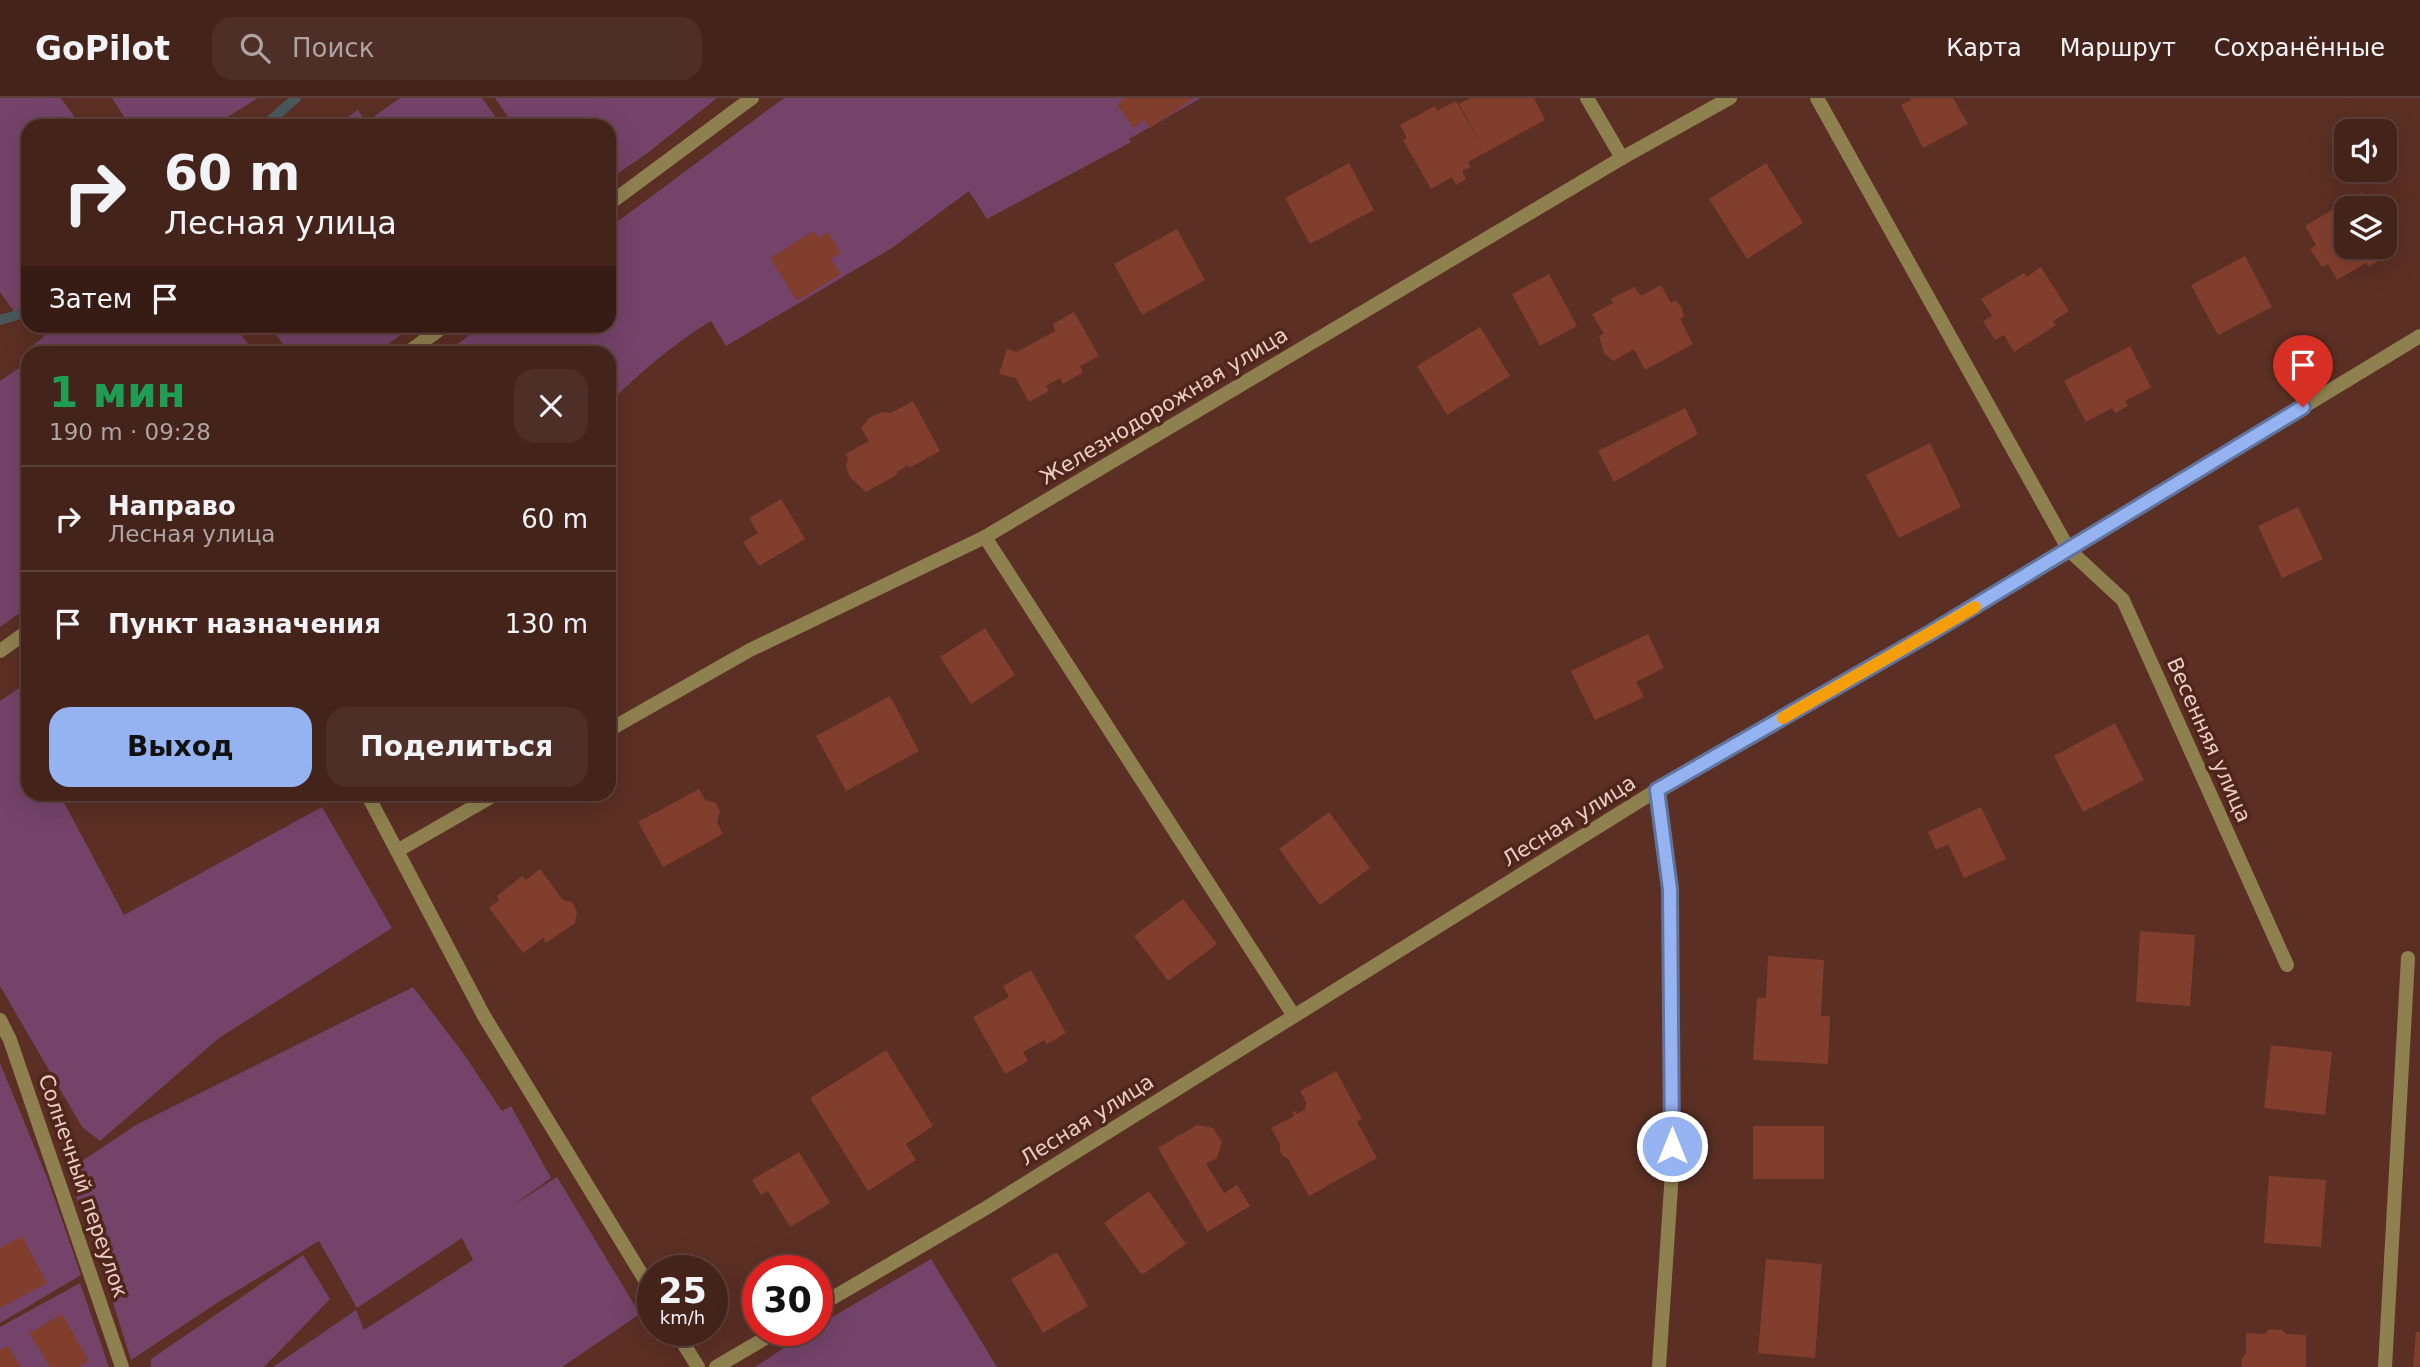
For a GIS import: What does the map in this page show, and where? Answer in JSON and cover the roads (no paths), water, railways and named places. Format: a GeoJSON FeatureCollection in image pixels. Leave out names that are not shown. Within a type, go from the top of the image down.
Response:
{"type":"FeatureCollection","features":[{"type":"Feature","properties":{"kind":"street"},"geometry":{"type":"LineString","coordinates":[[616,199],[752,98]]}},
{"type":"Feature","properties":{"kind":"street"},"geometry":{"type":"LineString","coordinates":[[1587,98],[1622,159]]}},
{"type":"Feature","properties":{"kind":"street","name":"Железнодорожная улица"},"geometry":{"type":"LineString","coordinates":[[616,726],[750,650],[985,537],[1622,159],[1730,98]]}},
{"type":"Feature","properties":{"kind":"street","name":"Весенняя улица"},"geometry":{"type":"LineString","coordinates":[[1817,98],[2069,550],[2123,600],[2287,965]]}},
{"type":"Feature","properties":{"kind":"street"},"geometry":{"type":"LineString","coordinates":[[417,346],[434,333]]}},
{"type":"Feature","properties":{"kind":"street","name":"Лесная улица"},"geometry":{"type":"LineString","coordinates":[[833,1298],[986,1208],[1657,790],[1932,632],[2420,336]]}},
{"type":"Feature","properties":{"kind":"street"},"geometry":{"type":"LineString","coordinates":[[985,537],[1294,1016]]}},
{"type":"Feature","properties":{"kind":"street"},"geometry":{"type":"LineString","coordinates":[[0,651],[21,636]]}},
{"type":"Feature","properties":{"kind":"street"},"geometry":{"type":"LineString","coordinates":[[1657,790],[1670,889],[1672,1158],[1659,1367]]}},
{"type":"Feature","properties":{"kind":"street"},"geometry":{"type":"LineString","coordinates":[[371,801],[484,1016],[637,1267]]}},
{"type":"Feature","properties":{"kind":"street"},"geometry":{"type":"LineString","coordinates":[[397,851],[484,801]]}},
{"type":"Feature","properties":{"kind":"street"},"geometry":{"type":"LineString","coordinates":[[2385,1367],[2408,958]]}},
{"type":"Feature","properties":{"kind":"street","name":"Солнечный переулок"},"geometry":{"type":"LineString","coordinates":[[0,1020],[10,1040],[122,1367]]}},
{"type":"Feature","properties":{"kind":"street"},"geometry":{"type":"LineString","coordinates":[[685,1346],[698,1367]]}},
{"type":"Feature","properties":{"kind":"street"},"geometry":{"type":"LineString","coordinates":[[716,1367],[752,1346]]}},
{"type":"Feature","properties":{"kind":"waterway"},"geometry":{"type":"LineString","coordinates":[[272,119],[296,98]]}},
{"type":"Feature","properties":{"kind":"waterway"},"geometry":{"type":"LineString","coordinates":[[0,320],[21,314]]}}]}
